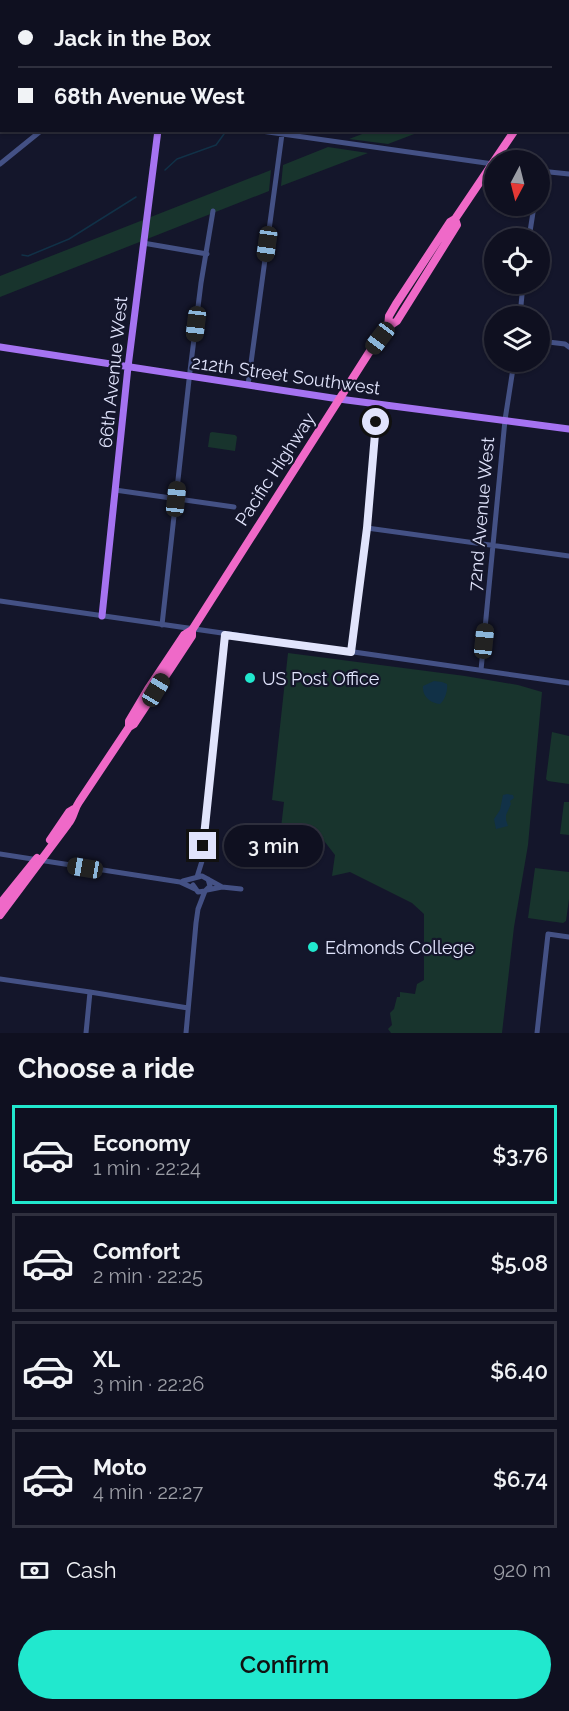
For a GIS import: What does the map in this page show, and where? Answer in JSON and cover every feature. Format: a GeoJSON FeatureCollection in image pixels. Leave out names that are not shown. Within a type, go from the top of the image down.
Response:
{"type":"FeatureCollection","features":[{"type":"Feature","properties":{"kind":"highway","name":"Pacific Highway"},"geometry":{"type":"LineString","coordinates":[[502,150],[514,132]]}},
{"type":"Feature","properties":{"kind":"highway","name":"Pacific Highway"},"geometry":{"type":"LineString","coordinates":[[388,327],[389,316],[450,222],[455,219],[484,177]]}},
{"type":"Feature","properties":{"kind":"highway","name":"Pacific Highway"},"geometry":{"type":"LineString","coordinates":[[140,710],[146,692],[184,635],[192,630],[370,351],[388,327],[397,321],[458,225],[455,219]]}},
{"type":"Feature","properties":{"kind":"highway","name":"Pacific Highway"},"geometry":{"type":"LineString","coordinates":[[0,915],[130,726],[129,721],[140,710],[192,636],[192,630]]}},
{"type":"Feature","properties":{"kind":"highway","name":"Pacific Highway"},"geometry":{"type":"LineString","coordinates":[[0,904],[25,872],[38,860]]}},
{"type":"Feature","properties":{"kind":"main road","name":"66th Avenue West"},"geometry":{"type":"LineString","coordinates":[[102,616],[128,367],[158,132]]}},
{"type":"Feature","properties":{"kind":"main road"},"geometry":{"type":"LineString","coordinates":[[419,286],[423,269],[421,267]]}},
{"type":"Feature","properties":{"kind":"main road","name":"212th Street Southwest"},"geometry":{"type":"LineString","coordinates":[[0,347],[339,399],[569,429]]}},
{"type":"Feature","properties":{"kind":"street"},"geometry":{"type":"LineString","coordinates":[[0,164],[40,132]]}},
{"type":"Feature","properties":{"kind":"street"},"geometry":{"type":"LineString","coordinates":[[265,132],[484,163]]}},
{"type":"Feature","properties":{"kind":"street"},"geometry":{"type":"LineString","coordinates":[[248,385],[282,135]]}},
{"type":"Feature","properties":{"kind":"street"},"geometry":{"type":"LineString","coordinates":[[550,172],[569,174]]}},
{"type":"Feature","properties":{"kind":"street"},"geometry":{"type":"LineString","coordinates":[[162,625],[189,376],[213,211]]}},
{"type":"Feature","properties":{"kind":"street"},"geometry":{"type":"LineString","coordinates":[[143,243],[207,254]]}},
{"type":"Feature","properties":{"kind":"street"},"geometry":{"type":"LineString","coordinates":[[550,343],[569,346]]}},
{"type":"Feature","properties":{"kind":"street","name":"72nd Avenue West"},"geometry":{"type":"LineString","coordinates":[[481,670],[505,420],[512,372]]}},
{"type":"Feature","properties":{"kind":"street"},"geometry":{"type":"LineString","coordinates":[[351,652],[367,528],[378,404]]}},
{"type":"Feature","properties":{"kind":"street"},"geometry":{"type":"LineString","coordinates":[[115,490],[234,507]]}},
{"type":"Feature","properties":{"kind":"street"},"geometry":{"type":"LineString","coordinates":[[367,528],[569,556]]}},
{"type":"Feature","properties":{"kind":"street"},"geometry":{"type":"LineString","coordinates":[[0,601],[569,683]]}},
{"type":"Feature","properties":{"kind":"street"},"geometry":{"type":"LineString","coordinates":[[186,1033],[198,909],[193,884],[202,861],[225,635]]}},
{"type":"Feature","properties":{"kind":"street"},"geometry":{"type":"LineString","coordinates":[[0,854],[180,882],[200,892],[222,887],[241,888]]}},
{"type":"Feature","properties":{"kind":"street"},"geometry":{"type":"LineString","coordinates":[[198,909],[210,886],[202,861]]}},
{"type":"Feature","properties":{"kind":"street"},"geometry":{"type":"LineString","coordinates":[[180,882],[202,876],[222,887]]}},
{"type":"Feature","properties":{"kind":"street"},"geometry":{"type":"LineString","coordinates":[[537,1033],[548,934],[569,937]]}},
{"type":"Feature","properties":{"kind":"street"},"geometry":{"type":"LineString","coordinates":[[0,979],[188,1008]]}},
{"type":"Feature","properties":{"kind":"street"},"geometry":{"type":"LineString","coordinates":[[86,1033],[90,992]]}},
{"type":"Feature","properties":{"kind":"green space"},"geometry":{"type":"Polygon","coordinates":[[[367,132],[419,132],[388,144],[349,139],[367,132]]]}},
{"type":"Feature","properties":{"kind":"green space"},"geometry":{"type":"Polygon","coordinates":[[[328,147],[368,153],[281,186],[283,165],[328,147]]]}},
{"type":"Feature","properties":{"kind":"green space"},"geometry":{"type":"Polygon","coordinates":[[[271,170],[269,191],[0,297],[0,276],[271,170]]]}},
{"type":"Feature","properties":{"kind":"green space"},"geometry":{"type":"Polygon","coordinates":[[[212,432],[235,435],[237,437],[235,451],[208,447],[212,432]]]}},
{"type":"Feature","properties":{"kind":"green space"},"geometry":{"type":"Polygon","coordinates":[[[288,653],[465,676],[518,685],[542,692],[528,845],[514,927],[502,1033],[391,1033],[388,1029],[392,1025],[390,1013],[394,1009],[397,997],[400,997],[400,992],[415,994],[417,984],[424,980],[424,914],[412,903],[350,872],[332,876],[335,855],[318,833],[281,828],[284,802],[272,800],[288,653]]]}},
{"type":"Feature","properties":{"kind":"green space"},"geometry":{"type":"Polygon","coordinates":[[[552,732],[569,736],[569,784],[546,779],[552,732]]]}},
{"type":"Feature","properties":{"kind":"green space"},"geometry":{"type":"Polygon","coordinates":[[[564,802],[569,802],[569,835],[560,834],[564,802]]]}},
{"type":"Feature","properties":{"kind":"green space"},"geometry":{"type":"Polygon","coordinates":[[[535,868],[569,872],[569,899],[566,921],[563,923],[528,918],[535,868]]]}},
{"type":"Feature","properties":{"kind":"water"},"geometry":{"type":"Polygon","coordinates":[[[434,681],[447,684],[446,695],[440,704],[428,699],[423,690],[423,686],[434,681]]]}},
{"type":"Feature","properties":{"kind":"water"},"geometry":{"type":"Polygon","coordinates":[[[503,795],[513,795],[514,798],[510,801],[506,815],[508,826],[496,829],[494,819],[500,810],[503,795]]]}},
{"type":"Feature","properties":{"kind":"waterway"},"geometry":{"type":"LineString","coordinates":[[165,170],[177,159],[216,145],[224,134]]}},
{"type":"Feature","properties":{"kind":"waterway"},"geometry":{"type":"LineString","coordinates":[[22,255],[28,256],[69,239],[136,197]]}},
{"type":"Feature","properties":{"kind":"place","name":"US Post Office"},"geometry":{"type":"Point","coordinates":[250,678]}},
{"type":"Feature","properties":{"kind":"place","name":"Edmonds College"},"geometry":{"type":"Point","coordinates":[313,947]}},
{"type":"Feature","properties":{"kind":"route"},"geometry":{"type":"LineString","coordinates":[[203,846],[225,635],[351,652],[367,528],[376,422]]}}]}
